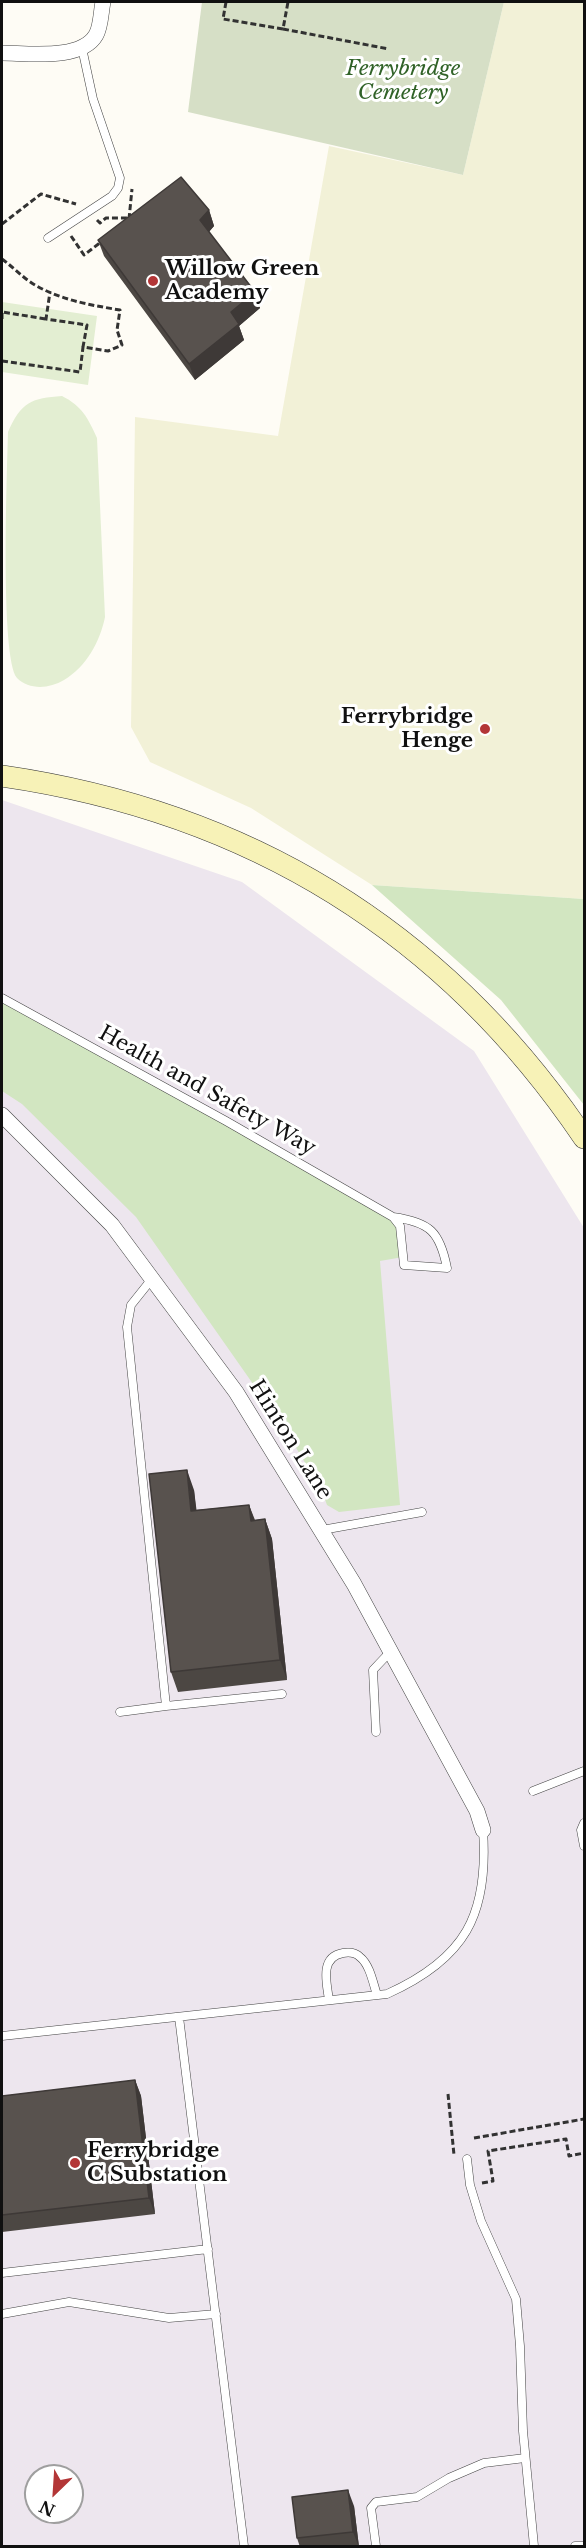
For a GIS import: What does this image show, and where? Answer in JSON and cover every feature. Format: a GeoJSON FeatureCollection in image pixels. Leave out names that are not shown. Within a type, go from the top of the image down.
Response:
{"type":"FeatureCollection","features":[{"type":"Feature","properties":{"kind":"main road"},"geometry":{"type":"LineString","coordinates":[[2,776],[48,782],[132,802],[205,828],[275,859],[357,908],[396,936],[469,998],[534,1069],[585,1138]]}},
{"type":"Feature","properties":{"kind":"street"},"geometry":{"type":"LineString","coordinates":[[2,53],[58,54],[82,48],[97,34],[103,2]]}},
{"type":"Feature","properties":{"kind":"street","name":"Hinton Lane"},"geometry":{"type":"LineString","coordinates":[[2,1115],[112,1225],[236,1392],[322,1530],[477,1811],[483,1830]]}},
{"type":"Feature","properties":{"kind":"lane"},"geometry":{"type":"LineString","coordinates":[[48,238],[112,196],[118,188],[120,178],[93,99],[82,48]]}},
{"type":"Feature","properties":{"kind":"lane","name":"Health and Safety Way"},"geometry":{"type":"LineString","coordinates":[[2,998],[226,1121],[393,1217],[400,1226],[404,1265],[447,1268],[444,1249],[436,1234],[411,1219],[393,1217]]}},
{"type":"Feature","properties":{"kind":"lane"},"geometry":{"type":"LineString","coordinates":[[151,1280],[131,1305],[127,1327],[166,1706]]}},
{"type":"Feature","properties":{"kind":"lane"},"geometry":{"type":"LineString","coordinates":[[322,1530],[422,1512]]}},
{"type":"Feature","properties":{"kind":"lane"},"geometry":{"type":"LineString","coordinates":[[376,1732],[373,1670],[390,1652]]}},
{"type":"Feature","properties":{"kind":"lane"},"geometry":{"type":"LineString","coordinates":[[120,1712],[282,1694]]}},
{"type":"Feature","properties":{"kind":"lane"},"geometry":{"type":"LineString","coordinates":[[533,1791],[585,1771]]}},
{"type":"Feature","properties":{"kind":"lane"},"geometry":{"type":"LineString","coordinates":[[585,1823],[581,1830],[585,1846]]}},
{"type":"Feature","properties":{"kind":"lane"},"geometry":{"type":"LineString","coordinates":[[2,2036],[377,1995],[403,1986],[432,1970],[458,1943],[474,1914],[483,1886],[483,1830]]}},
{"type":"Feature","properties":{"kind":"lane"},"geometry":{"type":"LineString","coordinates":[[329,2000],[326,1970],[329,1960],[339,1953],[352,1952],[361,1957],[377,1995]]}},
{"type":"Feature","properties":{"kind":"lane"},"geometry":{"type":"LineString","coordinates":[[179,2017],[244,2547]]}},
{"type":"Feature","properties":{"kind":"lane"},"geometry":{"type":"LineString","coordinates":[[467,2159],[470,2185],[481,2221],[516,2300],[525,2458],[534,2547]]}},
{"type":"Feature","properties":{"kind":"lane"},"geometry":{"type":"LineString","coordinates":[[2,2273],[208,2249]]}},
{"type":"Feature","properties":{"kind":"lane"},"geometry":{"type":"LineString","coordinates":[[2,2314],[69,2302],[169,2318],[216,2314]]}},
{"type":"Feature","properties":{"kind":"lane"},"geometry":{"type":"LineString","coordinates":[[376,2547],[371,2508],[376,2502],[417,2497],[470,2468],[484,2463],[525,2458]]}},
{"type":"Feature","properties":{"kind":"lane"},"geometry":{"type":"LineString","coordinates":[[575,2547],[585,2546]]}},
{"type":"Feature","properties":{"kind":"path"},"geometry":{"type":"LineString","coordinates":[[226,2],[224,19],[389,49]]}},
{"type":"Feature","properties":{"kind":"path"},"geometry":{"type":"LineString","coordinates":[[283,29],[288,2]]}},
{"type":"Feature","properties":{"kind":"path"},"geometry":{"type":"LineString","coordinates":[[2,224],[41,194],[90,211],[100,223],[106,218],[130,218]]}},
{"type":"Feature","properties":{"kind":"path"},"geometry":{"type":"LineString","coordinates":[[2,260],[33,284],[66,299],[120,310],[117,330],[122,345],[108,351],[84,347]]}},
{"type":"Feature","properties":{"kind":"path"},"geometry":{"type":"LineString","coordinates":[[46,318],[50,292]]}},
{"type":"Feature","properties":{"kind":"path"},"geometry":{"type":"LineString","coordinates":[[2,319],[2,312],[87,325],[80,372],[2,361]]}},
{"type":"Feature","properties":{"kind":"path"},"geometry":{"type":"LineString","coordinates":[[448,2094],[455,2160]]}},
{"type":"Feature","properties":{"kind":"path"},"geometry":{"type":"LineString","coordinates":[[474,2138],[585,2119]]}},
{"type":"Feature","properties":{"kind":"path"},"geometry":{"type":"LineString","coordinates":[[470,2185],[493,2181],[488,2151],[566,2139],[569,2156],[585,2153]]}},
{"type":"Feature","properties":{"kind":"shaded area"},"geometry":{"type":"Polygon","coordinates":[[[2,800],[242,882],[474,1051],[584,1228],[584,2546],[2,2546],[2,800]]]}},
{"type":"Feature","properties":{"kind":"green space","name":"Ferrybridge Cemetery"},"geometry":{"type":"Polygon","coordinates":[[[202,2],[504,2],[463,175],[188,112],[202,2]]]}},
{"type":"Feature","properties":{"kind":"green space"},"geometry":{"type":"Polygon","coordinates":[[[504,2],[584,2],[584,899],[372,885],[251,808],[150,762],[131,727],[135,417],[278,436],[329,146],[463,175],[504,2]]]}},
{"type":"Feature","properties":{"kind":"green space"},"geometry":{"type":"Polygon","coordinates":[[[2,302],[97,316],[88,385],[2,372],[2,302]]]}},
{"type":"Feature","properties":{"kind":"green space"},"geometry":{"type":"Polygon","coordinates":[[[62,396],[84,413],[97,438],[105,617],[96,644],[79,668],[58,683],[39,687],[27,685],[17,678],[8,636],[6,521],[8,432],[23,408],[35,400],[62,396]]]}},
{"type":"Feature","properties":{"kind":"green space"},"geometry":{"type":"Polygon","coordinates":[[[372,885],[584,899],[584,1105],[501,1000],[372,885]]]}},
{"type":"Feature","properties":{"kind":"green space"},"geometry":{"type":"Polygon","coordinates":[[[2,999],[393,1217],[401,1236],[403,1257],[380,1261],[400,1505],[339,1512],[327,1505],[322,1491],[286,1431],[136,1217],[22,1104],[2,1091],[2,999]]]}},
{"type":"Feature","properties":{"kind":"building"},"geometry":{"type":"Polygon","coordinates":[[[181,177],[209,210],[200,220],[255,292],[231,312],[239,324],[189,364],[98,240],[181,177]]]}},
{"type":"Feature","properties":{"kind":"building"},"geometry":{"type":"Polygon","coordinates":[[[187,1470],[191,1511],[249,1505],[251,1521],[265,1519],[280,1660],[171,1672],[149,1474],[187,1470]]]}},
{"type":"Feature","properties":{"kind":"building","name":"Ferrybridge C Substation"},"geometry":{"type":"Polygon","coordinates":[[[135,2080],[149,2198],[2,2215],[2,2096],[135,2080]]]}},
{"type":"Feature","properties":{"kind":"building"},"geometry":{"type":"Polygon","coordinates":[[[348,2490],[353,2532],[297,2538],[292,2497],[348,2490]]]}},
{"type":"Feature","properties":{"kind":"place","name":"Willow Green Academy"},"geometry":{"type":"Point","coordinates":[153,281]}},
{"type":"Feature","properties":{"kind":"place","name":"Ferrybridge Henge"},"geometry":{"type":"Point","coordinates":[485,729]}},
{"type":"Feature","properties":{"kind":"place","name":"Ferrybridge C Substation"},"geometry":{"type":"Point","coordinates":[75,2163]}}]}
